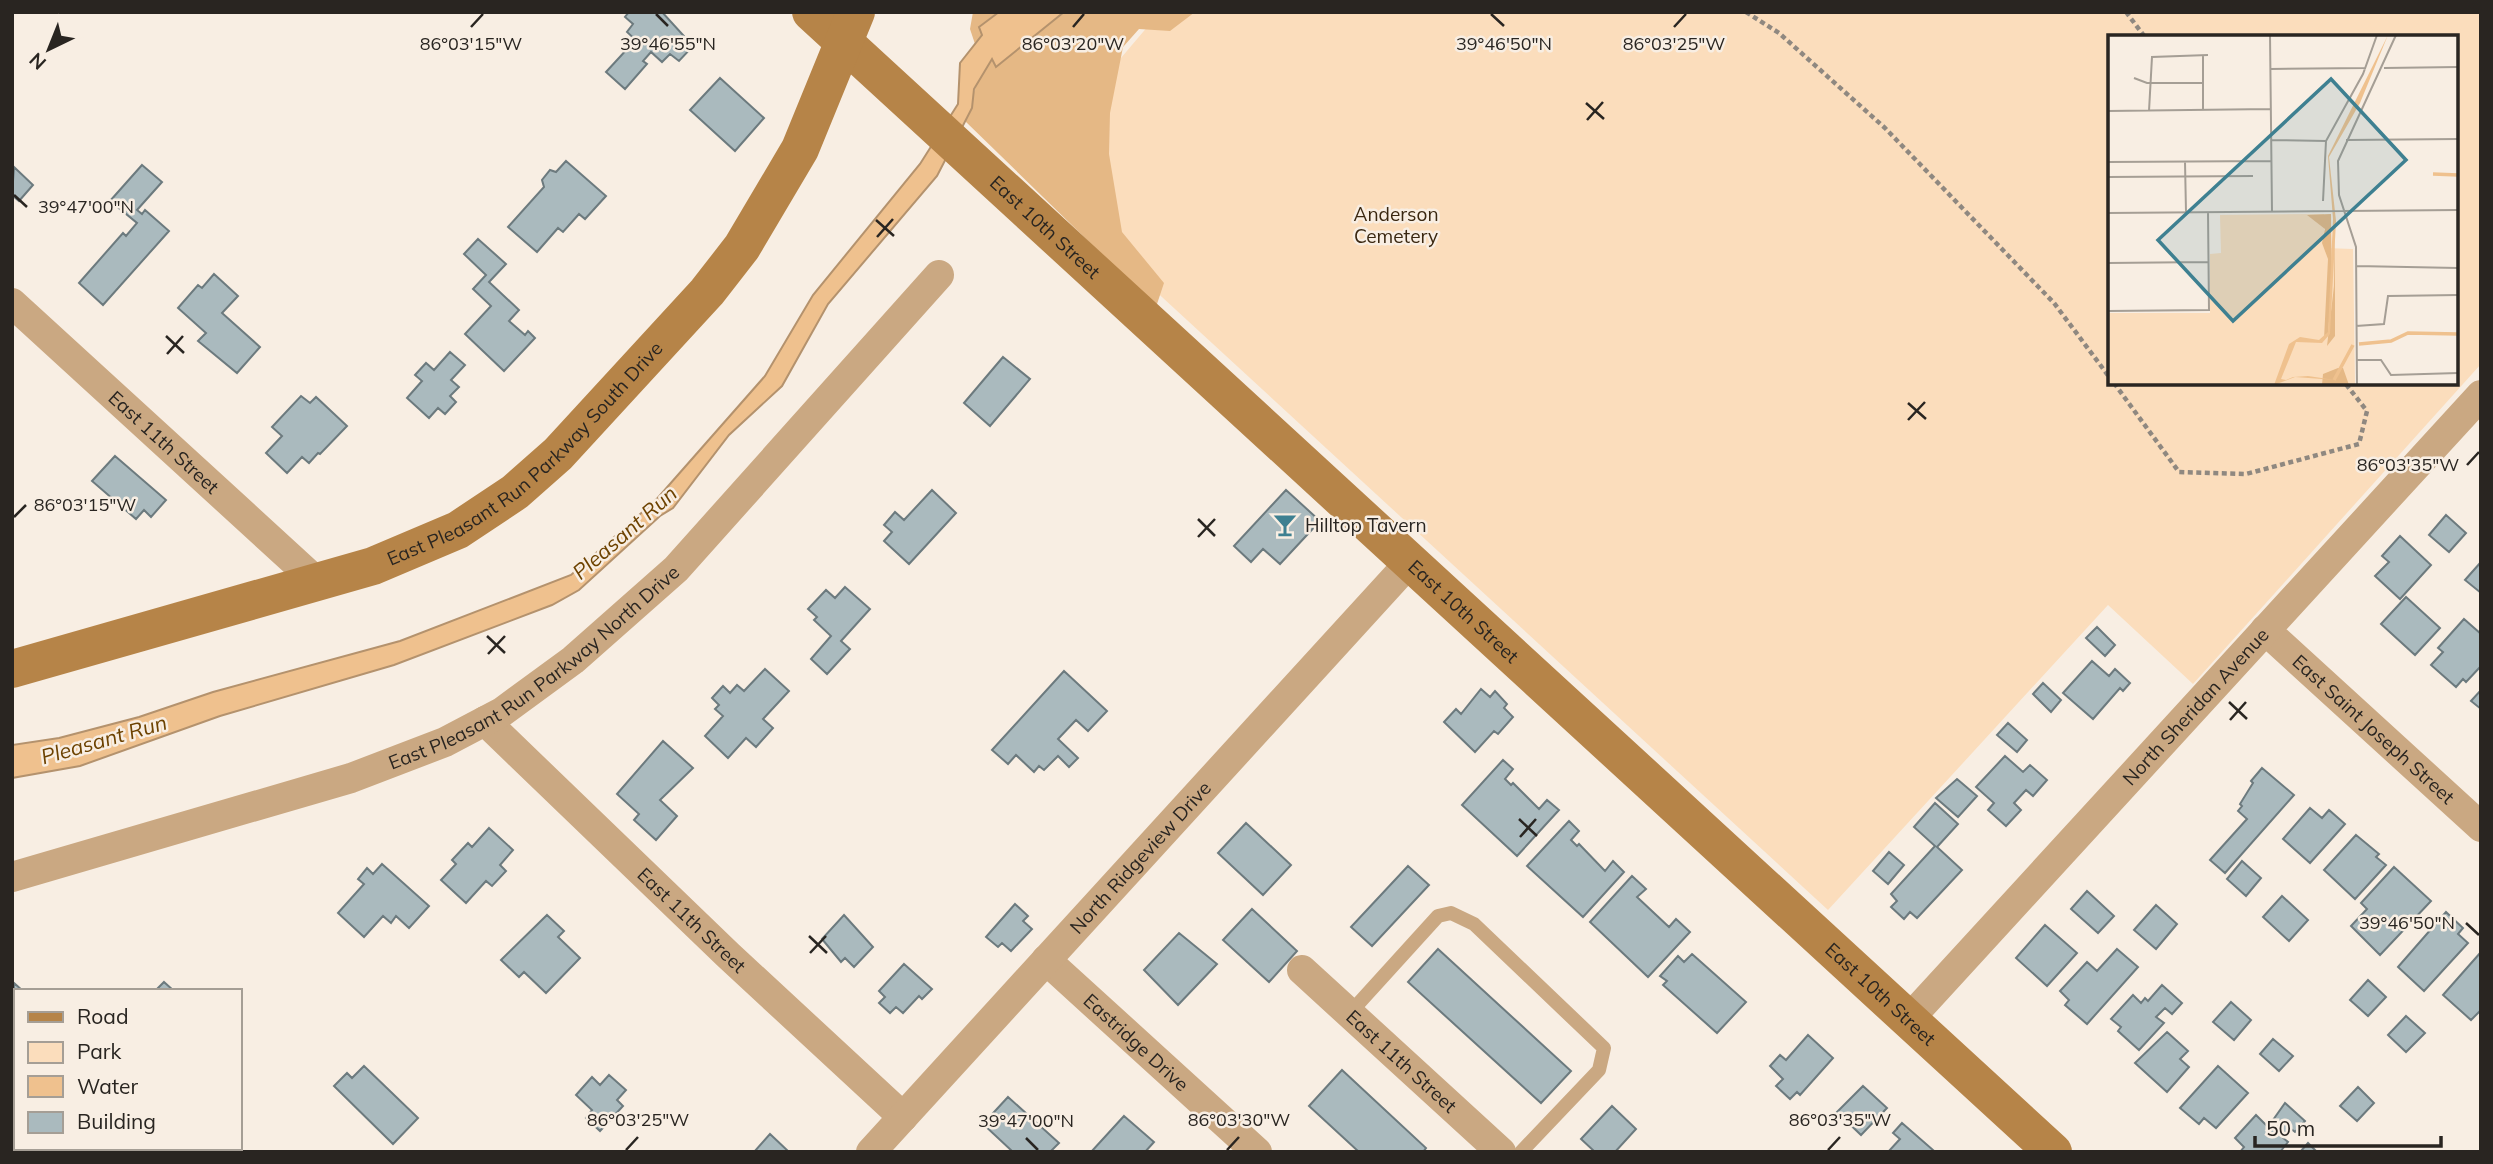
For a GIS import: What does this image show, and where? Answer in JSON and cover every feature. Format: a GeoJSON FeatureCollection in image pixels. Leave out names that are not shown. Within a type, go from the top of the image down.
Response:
{"type":"FeatureCollection","features":[{"type":"Feature","properties":{"kind":"main road","name":"East 10th Street"},"geometry":{"type":"LineString","coordinates":[[811,12],[849,27],[900,96],[2053,1152]]}},
{"type":"Feature","properties":{"kind":"main road","name":"East Pleasant Run Parkway South Drive"},"geometry":{"type":"LineString","coordinates":[[12,669],[406,554],[458,530],[506,499],[558,454],[707,292],[749,237],[800,149],[849,27]]}},
{"type":"Feature","properties":{"kind":"street","name":"East Pleasant Run Parkway North Drive"},"geometry":{"type":"LineString","coordinates":[[12,877],[306,793],[415,754],[485,721],[573,660],[667,577],[715,529],[939,275]]}},
{"type":"Feature","properties":{"kind":"street","name":"East 11th Street"},"geometry":{"type":"LineString","coordinates":[[12,303],[317,582]]}},
{"type":"Feature","properties":{"kind":"street","name":"North Sheridan Avenue"},"geometry":{"type":"LineString","coordinates":[[1909,1019],[2481,395]]}},
{"type":"Feature","properties":{"kind":"street","name":"North Ridgeview Drive"},"geometry":{"type":"LineString","coordinates":[[871,1152],[1410,562]]}},
{"type":"Feature","properties":{"kind":"street","name":"East Saint Joseph Street"},"geometry":{"type":"LineString","coordinates":[[2265,630],[2481,827]]}},
{"type":"Feature","properties":{"kind":"street","name":"East 11th Street"},"geometry":{"type":"LineString","coordinates":[[485,721],[728,955],[903,1117]]}},
{"type":"Feature","properties":{"kind":"street","name":"Eastridge Drive"},"geometry":{"type":"LineString","coordinates":[[1046,960],[1257,1152]]}},
{"type":"Feature","properties":{"kind":"street","name":"East 11th Street"},"geometry":{"type":"LineString","coordinates":[[1302,970],[1501,1152]]}},
{"type":"Feature","properties":{"kind":"lane"},"geometry":{"type":"LineString","coordinates":[[1349,1014],[1438,916],[1451,913],[1474,924],[1604,1048],[1598,1070],[1521,1152]]}},
{"type":"Feature","properties":{"kind":"path"},"geometry":{"type":"LineString","coordinates":[[1746,12],[1779,33],[1885,128],[2054,303],[2108,375]]}},
{"type":"Feature","properties":{"kind":"path"},"geometry":{"type":"LineString","coordinates":[[2126,12],[2143,35]]}},
{"type":"Feature","properties":{"kind":"path"},"geometry":{"type":"LineString","coordinates":[[2115,385],[2179,472],[2246,474],[2359,444],[2367,411],[2346,385]]}},
{"type":"Feature","properties":{"kind":"green space","name":"Anderson Cemetery"},"geometry":{"type":"Polygon","coordinates":[[[1160,12],[2481,12],[2481,364],[2193,684],[2108,605],[1828,910],[1025,171],[1160,12]]]}},
{"type":"Feature","properties":{"kind":"shaded area"},"geometry":{"type":"Polygon","coordinates":[[[973,12],[1004,12],[975,44],[970,29],[973,12]]]}},
{"type":"Feature","properties":{"kind":"shaded area"},"geometry":{"type":"Polygon","coordinates":[[[1037,12],[1195,12],[1170,31],[1139,29],[1123,47],[1110,113],[1109,154],[1122,232],[1164,283],[1156,307],[965,121],[975,89],[986,67],[1001,47],[1037,12]]]}},
{"type":"Feature","properties":{"kind":"water","name":"Pleasant Run"},"geometry":{"type":"Polygon","coordinates":[[[999,12],[1064,12],[996,67],[992,59],[974,89],[972,108],[937,176],[828,304],[782,386],[729,435],[673,508],[660,516],[579,590],[552,605],[394,665],[220,716],[80,766],[12,778],[12,745],[59,738],[139,717],[213,692],[400,641],[571,575],[655,501],[765,376],[813,295],[920,164],[958,104],[960,63],[982,35],[979,27],[999,12]]]}},
{"type":"Feature","properties":{"kind":"building"},"geometry":{"type":"Polygon","coordinates":[[[629,12],[662,12],[693,46],[679,61],[670,54],[662,62],[651,52],[643,61],[647,64],[625,89],[606,72],[629,47],[632,50],[639,43],[627,32],[633,24],[625,17],[629,12]]]}},
{"type":"Feature","properties":{"kind":"building"},"geometry":{"type":"Polygon","coordinates":[[[720,78],[764,118],[735,151],[690,110],[720,78]]]}},
{"type":"Feature","properties":{"kind":"building"},"geometry":{"type":"Polygon","coordinates":[[[566,161],[606,196],[585,219],[579,214],[563,232],[558,228],[537,252],[508,227],[544,187],[542,180],[550,170],[556,172],[566,161]]]}},
{"type":"Feature","properties":{"kind":"building"},"geometry":{"type":"Polygon","coordinates":[[[142,165],[162,182],[137,210],[142,214],[145,210],[169,231],[103,305],[79,283],[123,233],[126,236],[137,223],[110,201],[142,165]]]}},
{"type":"Feature","properties":{"kind":"building"},"geometry":{"type":"Polygon","coordinates":[[[14,167],[33,185],[19,201],[12,195],[14,167]]]}},
{"type":"Feature","properties":{"kind":"building"},"geometry":{"type":"Polygon","coordinates":[[[478,239],[506,264],[489,282],[519,310],[509,321],[525,335],[528,331],[535,338],[504,371],[465,334],[491,306],[473,289],[486,275],[464,254],[478,239]]]}},
{"type":"Feature","properties":{"kind":"building"},"geometry":{"type":"Polygon","coordinates":[[[214,274],[238,296],[222,313],[260,347],[237,373],[198,341],[206,333],[178,308],[198,285],[202,288],[214,274]]]}},
{"type":"Feature","properties":{"kind":"building"},"geometry":{"type":"Polygon","coordinates":[[[450,352],[465,365],[451,380],[459,387],[450,396],[456,402],[445,414],[438,408],[429,418],[407,398],[422,381],[415,375],[426,363],[434,370],[450,352]]]}},
{"type":"Feature","properties":{"kind":"building"},"geometry":{"type":"Polygon","coordinates":[[[1003,357],[1030,379],[990,426],[964,403],[1003,357]]]}},
{"type":"Feature","properties":{"kind":"building"},"geometry":{"type":"Polygon","coordinates":[[[301,396],[310,403],[316,397],[347,426],[309,463],[302,457],[287,473],[266,453],[282,436],[272,427],[301,396]]]}},
{"type":"Feature","properties":{"kind":"building"},"geometry":{"type":"Polygon","coordinates":[[[115,456],[166,500],[151,517],[144,510],[136,519],[92,481],[115,456]]]}},
{"type":"Feature","properties":{"kind":"building"},"geometry":{"type":"Polygon","coordinates":[[[932,490],[956,513],[909,564],[884,541],[892,532],[884,525],[895,512],[904,520],[932,490]]]}},
{"type":"Feature","properties":{"kind":"building","name":"Hilltop Tavern"},"geometry":{"type":"Polygon","coordinates":[[[1286,490],[1320,521],[1280,564],[1263,549],[1251,562],[1234,546],[1286,490]]]}},
{"type":"Feature","properties":{"kind":"building"},"geometry":{"type":"Polygon","coordinates":[[[2446,515],[2466,533],[2449,552],[2429,535],[2446,515]]]}},
{"type":"Feature","properties":{"kind":"building"},"geometry":{"type":"Polygon","coordinates":[[[2400,536],[2431,565],[2400,599],[2375,576],[2389,562],[2382,556],[2400,536]]]}},
{"type":"Feature","properties":{"kind":"building"},"geometry":{"type":"Polygon","coordinates":[[[2481,562],[2481,593],[2465,580],[2481,562]]]}},
{"type":"Feature","properties":{"kind":"building"},"geometry":{"type":"Polygon","coordinates":[[[845,587],[870,609],[841,641],[850,649],[827,674],[811,659],[831,636],[814,620],[817,617],[808,609],[826,590],[835,598],[845,587]]]}},
{"type":"Feature","properties":{"kind":"building"},"geometry":{"type":"Polygon","coordinates":[[[2406,597],[2440,628],[2415,655],[2381,624],[2406,597]]]}},
{"type":"Feature","properties":{"kind":"building"},"geometry":{"type":"Polygon","coordinates":[[[2464,619],[2481,634],[2481,666],[2466,682],[2463,679],[2456,687],[2431,665],[2443,652],[2438,648],[2464,619]]]}},
{"type":"Feature","properties":{"kind":"building"},"geometry":{"type":"Polygon","coordinates":[[[2097,627],[2115,645],[2105,656],[2086,638],[2097,627]]]}},
{"type":"Feature","properties":{"kind":"building"},"geometry":{"type":"Polygon","coordinates":[[[2092,661],[2109,676],[2115,669],[2130,683],[2123,691],[2120,688],[2093,719],[2063,693],[2092,661]]]}},
{"type":"Feature","properties":{"kind":"building"},"geometry":{"type":"Polygon","coordinates":[[[765,669],[789,691],[763,719],[773,728],[756,747],[746,738],[728,758],[705,736],[723,716],[715,709],[719,705],[712,698],[723,686],[730,693],[737,685],[744,691],[765,669]]]}},
{"type":"Feature","properties":{"kind":"building"},"geometry":{"type":"Polygon","coordinates":[[[1064,671],[1107,711],[1088,731],[1076,720],[1058,739],[1078,758],[1069,767],[1058,756],[1044,770],[1039,766],[1034,772],[1016,755],[1008,764],[992,750],[1064,671]]]}},
{"type":"Feature","properties":{"kind":"building"},"geometry":{"type":"Polygon","coordinates":[[[2043,683],[2061,700],[2051,712],[2033,694],[2043,683]]]}},
{"type":"Feature","properties":{"kind":"building"},"geometry":{"type":"Polygon","coordinates":[[[1481,689],[1490,697],[1495,691],[1507,704],[1504,708],[1513,717],[1498,734],[1494,731],[1475,752],[1444,722],[1456,709],[1461,714],[1481,689]]]}},
{"type":"Feature","properties":{"kind":"building"},"geometry":{"type":"Polygon","coordinates":[[[2481,690],[2481,709],[2471,701],[2481,690]]]}},
{"type":"Feature","properties":{"kind":"building"},"geometry":{"type":"Polygon","coordinates":[[[2008,723],[2027,740],[2017,752],[1997,735],[2008,723]]]}},
{"type":"Feature","properties":{"kind":"building"},"geometry":{"type":"Polygon","coordinates":[[[663,741],[693,768],[660,800],[677,816],[656,840],[634,820],[639,814],[617,794],[663,741]]]}},
{"type":"Feature","properties":{"kind":"building"},"geometry":{"type":"Polygon","coordinates":[[[2005,756],[2023,772],[2030,765],[2047,780],[2033,796],[2026,790],[2014,803],[2021,810],[2006,826],[1988,810],[1994,803],[1976,787],[2005,756]]]}},
{"type":"Feature","properties":{"kind":"building"},"geometry":{"type":"Polygon","coordinates":[[[1503,760],[1513,769],[1505,779],[1511,785],[1513,783],[1539,809],[1547,800],[1559,810],[1517,856],[1462,805],[1503,760]]]}},
{"type":"Feature","properties":{"kind":"building"},"geometry":{"type":"Polygon","coordinates":[[[2262,768],[2294,795],[2225,873],[2210,860],[2247,819],[2238,811],[2242,806],[2240,804],[2253,783],[2251,781],[2262,768]]]}},
{"type":"Feature","properties":{"kind":"building"},"geometry":{"type":"Polygon","coordinates":[[[1957,779],[1977,796],[1958,817],[1936,798],[1957,779]]]}},
{"type":"Feature","properties":{"kind":"building"},"geometry":{"type":"Polygon","coordinates":[[[1935,803],[1958,824],[1937,847],[1962,870],[1917,918],[1910,912],[1904,919],[1891,907],[1897,901],[1891,894],[1935,846],[1914,827],[1935,803]]]}},
{"type":"Feature","properties":{"kind":"building"},"geometry":{"type":"Polygon","coordinates":[[[2310,808],[2322,818],[2329,810],[2345,824],[2310,863],[2283,839],[2310,808]]]}},
{"type":"Feature","properties":{"kind":"building"},"geometry":{"type":"Polygon","coordinates":[[[1569,821],[1579,831],[1571,840],[1577,846],[1579,844],[1605,871],[1613,861],[1624,872],[1583,917],[1527,866],[1569,821]]]}},
{"type":"Feature","properties":{"kind":"building"},"geometry":{"type":"Polygon","coordinates":[[[1246,823],[1291,865],[1263,895],[1218,853],[1246,823]]]}},
{"type":"Feature","properties":{"kind":"building"},"geometry":{"type":"Polygon","coordinates":[[[489,828],[513,850],[500,865],[506,871],[492,886],[486,881],[466,903],[441,880],[456,864],[452,860],[468,843],[472,847],[489,828]]]}},
{"type":"Feature","properties":{"kind":"building"},"geometry":{"type":"Polygon","coordinates":[[[2356,835],[2379,854],[2376,857],[2386,865],[2355,899],[2324,870],[2356,835]]]}},
{"type":"Feature","properties":{"kind":"building"},"geometry":{"type":"Polygon","coordinates":[[[1889,852],[1904,865],[1888,884],[1873,871],[1889,852]]]}},
{"type":"Feature","properties":{"kind":"building"},"geometry":{"type":"Polygon","coordinates":[[[2242,861],[2261,878],[2246,896],[2227,879],[2242,861]]]}},
{"type":"Feature","properties":{"kind":"building"},"geometry":{"type":"Polygon","coordinates":[[[382,864],[429,906],[409,928],[396,916],[391,923],[383,916],[364,937],[338,913],[364,884],[358,879],[367,868],[373,874],[382,864]]]}},
{"type":"Feature","properties":{"kind":"building"},"geometry":{"type":"Polygon","coordinates":[[[1408,866],[1429,885],[1372,946],[1351,927],[1408,866]]]}},
{"type":"Feature","properties":{"kind":"building"},"geometry":{"type":"Polygon","coordinates":[[[2394,867],[2431,901],[2380,955],[2351,926],[2367,909],[2361,903],[2394,867]]]}},
{"type":"Feature","properties":{"kind":"building"},"geometry":{"type":"Polygon","coordinates":[[[1632,876],[1646,889],[1637,897],[1669,927],[1676,919],[1690,932],[1648,977],[1590,922],[1632,876]]]}},
{"type":"Feature","properties":{"kind":"building"},"geometry":{"type":"Polygon","coordinates":[[[2087,891],[2114,916],[2098,933],[2071,909],[2087,891]]]}},
{"type":"Feature","properties":{"kind":"building"},"geometry":{"type":"Polygon","coordinates":[[[2282,896],[2308,920],[2289,941],[2263,917],[2282,896]]]}},
{"type":"Feature","properties":{"kind":"building"},"geometry":{"type":"Polygon","coordinates":[[[1015,904],[1028,916],[1023,921],[1032,929],[1011,951],[1002,943],[998,947],[986,937],[1015,904]]]}},
{"type":"Feature","properties":{"kind":"building"},"geometry":{"type":"Polygon","coordinates":[[[2156,905],[2177,924],[2156,949],[2134,930],[2156,905]]]}},
{"type":"Feature","properties":{"kind":"building"},"geometry":{"type":"Polygon","coordinates":[[[1252,909],[1297,951],[1269,982],[1223,940],[1252,909]]]}},
{"type":"Feature","properties":{"kind":"building"},"geometry":{"type":"Polygon","coordinates":[[[2446,912],[2463,928],[2458,934],[2468,943],[2424,991],[2398,967],[2446,912]]]}},
{"type":"Feature","properties":{"kind":"building"},"geometry":{"type":"Polygon","coordinates":[[[547,915],[564,931],[558,937],[580,958],[546,993],[524,972],[519,977],[501,960],[547,915]]]}},
{"type":"Feature","properties":{"kind":"building"},"geometry":{"type":"Polygon","coordinates":[[[844,915],[873,947],[854,967],[845,958],[841,962],[822,939],[844,915]]]}},
{"type":"Feature","properties":{"kind":"building"},"geometry":{"type":"Polygon","coordinates":[[[2045,925],[2077,953],[2047,986],[2016,958],[2045,925]]]}},
{"type":"Feature","properties":{"kind":"building"},"geometry":{"type":"Polygon","coordinates":[[[1179,933],[1217,964],[1178,1005],[1144,970],[1179,933]]]}},
{"type":"Feature","properties":{"kind":"building"},"geometry":{"type":"Polygon","coordinates":[[[1438,949],[1571,1071],[1541,1103],[1408,982],[1438,949]]]}},
{"type":"Feature","properties":{"kind":"building"},"geometry":{"type":"Polygon","coordinates":[[[2117,949],[2138,967],[2087,1024],[2065,1005],[2069,1000],[2060,991],[2087,962],[2097,971],[2117,949]]]}},
{"type":"Feature","properties":{"kind":"building"},"geometry":{"type":"Polygon","coordinates":[[[2481,952],[2481,1010],[2471,1020],[2443,995],[2481,952]]]}},
{"type":"Feature","properties":{"kind":"building"},"geometry":{"type":"Polygon","coordinates":[[[1692,954],[1746,1002],[1717,1033],[1663,985],[1667,981],[1660,976],[1678,956],[1684,962],[1692,954]]]}},
{"type":"Feature","properties":{"kind":"building"},"geometry":{"type":"Polygon","coordinates":[[[904,964],[932,989],[922,999],[919,996],[903,1013],[896,1007],[890,1013],[879,1003],[885,997],[879,991],[904,964]]]}},
{"type":"Feature","properties":{"kind":"building"},"geometry":{"type":"Polygon","coordinates":[[[2368,980],[2386,997],[2368,1016],[2350,1000],[2368,980]]]}},
{"type":"Feature","properties":{"kind":"building"},"geometry":{"type":"Polygon","coordinates":[[[164,982],[172,989],[157,989],[164,982]]]}},
{"type":"Feature","properties":{"kind":"building"},"geometry":{"type":"Polygon","coordinates":[[[14,983],[21,989],[14,989],[12,1036],[14,983]]]}},
{"type":"Feature","properties":{"kind":"building"},"geometry":{"type":"Polygon","coordinates":[[[2162,985],[2182,1003],[2172,1014],[2165,1008],[2156,1017],[2164,1023],[2139,1050],[2118,1031],[2121,1027],[2111,1019],[2133,995],[2141,1003],[2145,998],[2148,1001],[2162,985]]]}},
{"type":"Feature","properties":{"kind":"building"},"geometry":{"type":"Polygon","coordinates":[[[2231,1002],[2251,1020],[2234,1040],[2213,1022],[2231,1002]]]}},
{"type":"Feature","properties":{"kind":"building"},"geometry":{"type":"Polygon","coordinates":[[[2406,1016],[2425,1033],[2406,1052],[2388,1035],[2406,1016]]]}},
{"type":"Feature","properties":{"kind":"building"},"geometry":{"type":"Polygon","coordinates":[[[2167,1032],[2188,1051],[2180,1059],[2189,1067],[2167,1092],[2135,1063],[2167,1032]]]}},
{"type":"Feature","properties":{"kind":"building"},"geometry":{"type":"Polygon","coordinates":[[[1808,1035],[1833,1058],[1800,1095],[1797,1092],[1790,1099],[1776,1086],[1783,1079],[1770,1066],[1780,1055],[1786,1060],[1808,1035]]]}},
{"type":"Feature","properties":{"kind":"building"},"geometry":{"type":"Polygon","coordinates":[[[2273,1039],[2293,1056],[2279,1071],[2260,1054],[2273,1039]]]}},
{"type":"Feature","properties":{"kind":"building"},"geometry":{"type":"Polygon","coordinates":[[[364,1066],[418,1118],[393,1144],[334,1086],[347,1073],[352,1078],[364,1066]]]}},
{"type":"Feature","properties":{"kind":"building"},"geometry":{"type":"Polygon","coordinates":[[[2218,1066],[2248,1093],[2216,1128],[2204,1118],[2199,1124],[2180,1108],[2218,1066]]]}},
{"type":"Feature","properties":{"kind":"building"},"geometry":{"type":"Polygon","coordinates":[[[1342,1070],[1426,1148],[1423,1152],[1359,1152],[1309,1106],[1342,1070]]]}},
{"type":"Feature","properties":{"kind":"building"},"geometry":{"type":"Polygon","coordinates":[[[609,1075],[626,1090],[617,1100],[623,1106],[600,1131],[586,1118],[592,1110],[576,1095],[592,1077],[600,1085],[609,1075]]]}},
{"type":"Feature","properties":{"kind":"building"},"geometry":{"type":"Polygon","coordinates":[[[1863,1086],[1887,1108],[1861,1135],[1837,1112],[1863,1086]]]}},
{"type":"Feature","properties":{"kind":"building"},"geometry":{"type":"Polygon","coordinates":[[[2358,1087],[2374,1103],[2357,1121],[2340,1106],[2358,1087]]]}},
{"type":"Feature","properties":{"kind":"building"},"geometry":{"type":"Polygon","coordinates":[[[1008,1097],[1059,1143],[1050,1152],[1013,1152],[983,1124],[1008,1097]]]}},
{"type":"Feature","properties":{"kind":"building"},"geometry":{"type":"Polygon","coordinates":[[[2285,1103],[2305,1121],[2295,1132],[2290,1128],[2282,1137],[2288,1142],[2280,1152],[2240,1152],[2244,1147],[2235,1138],[2256,1115],[2268,1127],[2285,1103]]]}},
{"type":"Feature","properties":{"kind":"building"},"geometry":{"type":"Polygon","coordinates":[[[1612,1106],[1636,1129],[1615,1152],[1595,1152],[1581,1139],[1612,1106]]]}},
{"type":"Feature","properties":{"kind":"building"},"geometry":{"type":"Polygon","coordinates":[[[1124,1116],[1154,1142],[1145,1152],[1091,1152],[1124,1116]]]}},
{"type":"Feature","properties":{"kind":"building"},"geometry":{"type":"Polygon","coordinates":[[[1902,1123],[1933,1150],[1888,1152],[1900,1139],[1893,1133],[1902,1123]]]}},
{"type":"Feature","properties":{"kind":"building"},"geometry":{"type":"Polygon","coordinates":[[[770,1134],[789,1152],[754,1152],[770,1134]]]}},
{"type":"Feature","properties":{"kind":"building"},"geometry":{"type":"Polygon","coordinates":[[[2308,1143],[2317,1152],[2300,1152],[2308,1143]]]}},
{"type":"Feature","properties":{"kind":"place","name":"Hilltop Tavern"},"geometry":{"type":"Point","coordinates":[1285,525]}}]}
